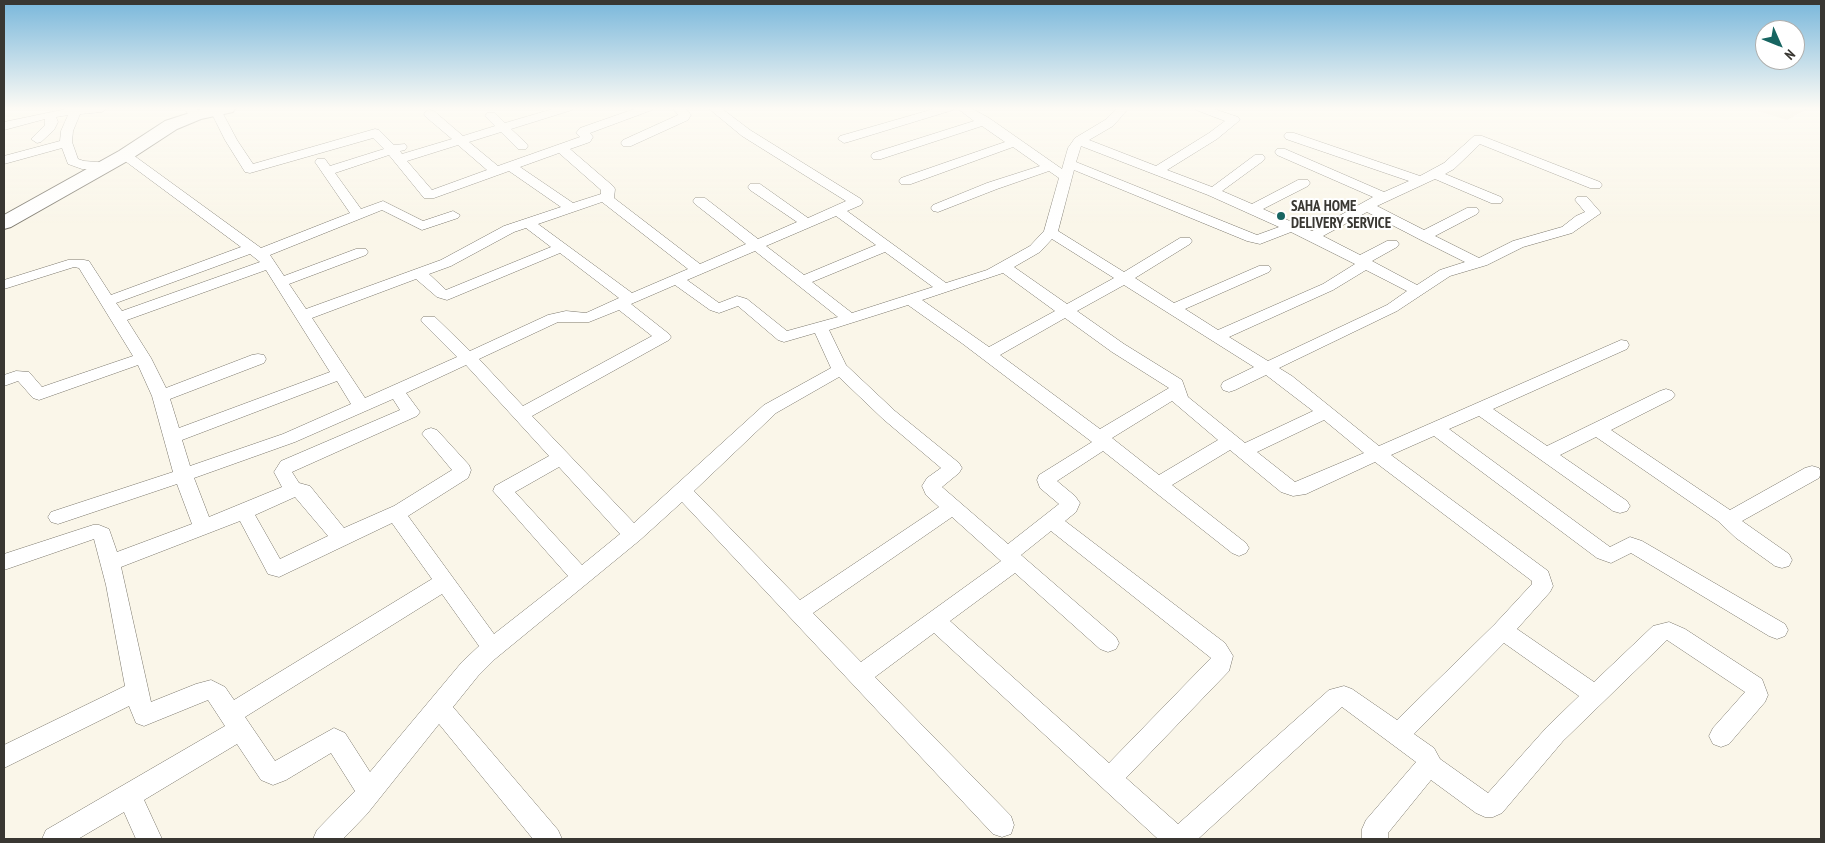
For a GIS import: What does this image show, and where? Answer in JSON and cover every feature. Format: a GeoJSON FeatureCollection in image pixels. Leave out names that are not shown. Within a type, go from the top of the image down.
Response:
{"type":"FeatureCollection","features":[{"type":"Feature","properties":{"kind":"main road"},"geometry":{"type":"LineString","coordinates":[[4,223],[137,147]]}},
{"type":"Feature","properties":{"kind":"street"},"geometry":{"type":"LineString","coordinates":[[4,160],[50,147]]}},
{"type":"Feature","properties":{"kind":"street"},"geometry":{"type":"LineString","coordinates":[[67,147],[72,161],[76,164],[105,166]]}},
{"type":"Feature","properties":{"kind":"street"},"geometry":{"type":"LineString","coordinates":[[236,147],[250,168],[326,147]]}},
{"type":"Feature","properties":{"kind":"street"},"geometry":{"type":"LineString","coordinates":[[389,147],[429,196],[561,148],[608,189],[607,198]]}},
{"type":"Feature","properties":{"kind":"street"},"geometry":{"type":"LineString","coordinates":[[328,171],[421,147]]}},
{"type":"Feature","properties":{"kind":"street"},"geometry":{"type":"LineString","coordinates":[[466,147],[496,172]]}},
{"type":"Feature","properties":{"kind":"street"},"geometry":{"type":"LineString","coordinates":[[58,517],[183,476],[289,438],[554,318],[566,316],[584,318],[838,211],[856,201],[768,147]]}},
{"type":"Feature","properties":{"kind":"street"},"geometry":{"type":"LineString","coordinates":[[877,156],[904,147]]}},
{"type":"Feature","properties":{"kind":"street"},"geometry":{"type":"LineString","coordinates":[[906,181],[1001,147]]}},
{"type":"Feature","properties":{"kind":"street"},"geometry":{"type":"LineString","coordinates":[[1025,147],[1063,169],[1252,238],[1260,240],[1290,227]]}},
{"type":"Feature","properties":{"kind":"street"},"geometry":{"type":"LineString","coordinates":[[676,279],[715,307],[719,308],[737,301],[742,302],[784,337],[944,288],[1004,267],[1035,249],[1051,232],[1063,169],[1074,147]]}},
{"type":"Feature","properties":{"kind":"street"},"geometry":{"type":"LineString","coordinates":[[1096,147],[1213,192],[1312,236],[1418,291]]}},
{"type":"Feature","properties":{"kind":"street"},"geometry":{"type":"LineString","coordinates":[[1158,170],[1195,147]]}},
{"type":"Feature","properties":{"kind":"street"},"geometry":{"type":"LineString","coordinates":[[1323,147],[1421,181]]}},
{"type":"Feature","properties":{"kind":"street"},"geometry":{"type":"LineString","coordinates":[[1312,236],[1384,196],[1421,181],[1449,166],[1469,147]]}},
{"type":"Feature","properties":{"kind":"street"},"geometry":{"type":"LineString","coordinates":[[1499,147],[1595,185]]}},
{"type":"Feature","properties":{"kind":"street"},"geometry":{"type":"LineString","coordinates":[[314,151],[358,214]]}},
{"type":"Feature","properties":{"kind":"street"},"geometry":{"type":"LineString","coordinates":[[1281,152],[1384,196]]}},
{"type":"Feature","properties":{"kind":"street"},"geometry":{"type":"LineString","coordinates":[[125,155],[260,255],[280,282],[359,403],[366,404]]}},
{"type":"Feature","properties":{"kind":"street"},"geometry":{"type":"LineString","coordinates":[[1213,192],[1259,158]]}},
{"type":"Feature","properties":{"kind":"street"},"geometry":{"type":"LineString","coordinates":[[512,166],[570,207]]}},
{"type":"Feature","properties":{"kind":"street"},"geometry":{"type":"LineString","coordinates":[[938,208],[992,186],[1063,169]]}},
{"type":"Feature","properties":{"kind":"street"},"geometry":{"type":"LineString","coordinates":[[1434,174],[1496,200]]}},
{"type":"Feature","properties":{"kind":"street"},"geometry":{"type":"LineString","coordinates":[[1252,210],[1303,182]]}},
{"type":"Feature","properties":{"kind":"street"},"geometry":{"type":"LineString","coordinates":[[755,187],[807,223]]}},
{"type":"Feature","properties":{"kind":"street"},"geometry":{"type":"LineString","coordinates":[[302,316],[446,262],[501,232],[600,197],[607,198],[698,269]]}},
{"type":"Feature","properties":{"kind":"street"},"geometry":{"type":"LineString","coordinates":[[1229,386],[1392,308],[1445,273],[1478,263],[1518,244],[1567,230],[1594,212],[1582,200]]}},
{"type":"Feature","properties":{"kind":"street"},"geometry":{"type":"LineString","coordinates":[[700,201],[849,318]]}},
{"type":"Feature","properties":{"kind":"street"},"geometry":{"type":"LineString","coordinates":[[118,318],[260,255],[378,206],[386,205],[422,226],[453,215]]}},
{"type":"Feature","properties":{"kind":"street"},"geometry":{"type":"LineString","coordinates":[[1366,206],[1478,263]]}},
{"type":"Feature","properties":{"kind":"street"},"geometry":{"type":"LineString","coordinates":[[838,211],[944,288]]}},
{"type":"Feature","properties":{"kind":"street"},"geometry":{"type":"LineString","coordinates":[[1424,236],[1472,211]]}},
{"type":"Feature","properties":{"kind":"street"},"geometry":{"type":"LineString","coordinates":[[520,415],[663,337],[625,301],[562,247],[528,222]]}},
{"type":"Feature","properties":{"kind":"street"},"geometry":{"type":"LineString","coordinates":[[1051,232],[1267,368],[1326,412],[1377,454],[1541,577],[1543,586],[1399,735]]}},
{"type":"Feature","properties":{"kind":"street"},"geometry":{"type":"LineString","coordinates":[[988,355],[1123,279],[1184,241]]}},
{"type":"Feature","properties":{"kind":"street"},"geometry":{"type":"LineString","coordinates":[[1217,336],[1328,287],[1392,244]]}},
{"type":"Feature","properties":{"kind":"street"},"geometry":{"type":"LineString","coordinates":[[802,281],[886,246]]}},
{"type":"Feature","properties":{"kind":"street"},"geometry":{"type":"LineString","coordinates":[[418,273],[442,294],[447,295],[562,247]]}},
{"type":"Feature","properties":{"kind":"street"},"geometry":{"type":"LineString","coordinates":[[280,282],[361,252]]}},
{"type":"Feature","properties":{"kind":"street"},"geometry":{"type":"LineString","coordinates":[[108,301],[260,255]]}},
{"type":"Feature","properties":{"kind":"street"},"geometry":{"type":"LineString","coordinates":[[4,285],[81,262],[84,264],[143,358],[161,396],[183,476],[203,526]]}},
{"type":"Feature","properties":{"kind":"street"},"geometry":{"type":"LineString","coordinates":[[1004,267],[1118,348],[1176,384],[1180,400],[1288,487],[1298,489],[1621,345]]}},
{"type":"Feature","properties":{"kind":"street"},"geometry":{"type":"LineString","coordinates":[[1172,309],[1264,269]]}},
{"type":"Feature","properties":{"kind":"street"},"geometry":{"type":"LineString","coordinates":[[910,299],[1101,440],[1239,548]]}},
{"type":"Feature","properties":{"kind":"street"},"geometry":{"type":"LineString","coordinates":[[429,320],[468,358],[633,535]]}},
{"type":"Feature","properties":{"kind":"street"},"geometry":{"type":"LineString","coordinates":[[822,326],[820,331],[839,368],[889,415],[953,468],[931,486],[1108,643]]}},
{"type":"Feature","properties":{"kind":"street"},"geometry":{"type":"LineString","coordinates":[[4,381],[16,376],[24,376],[40,394],[143,358]]}},
{"type":"Feature","properties":{"kind":"street"},"geometry":{"type":"LineString","coordinates":[[161,396],[258,359]]}},
{"type":"Feature","properties":{"kind":"street"},"geometry":{"type":"LineString","coordinates":[[333,837],[470,669],[492,648],[633,535],[683,491],[764,414],[834,374],[839,368]]}},
{"type":"Feature","properties":{"kind":"street"},"geometry":{"type":"LineString","coordinates":[[173,437],[340,374]]}},
{"type":"Feature","properties":{"kind":"street"},"geometry":{"type":"LineString","coordinates":[[861,675],[935,621],[1069,507],[1070,504],[1046,480],[1101,440],[1178,390]]}},
{"type":"Feature","properties":{"kind":"street"},"geometry":{"type":"LineString","coordinates":[[293,490],[283,472],[287,466],[411,412],[396,391]]}},
{"type":"Feature","properties":{"kind":"street"},"geometry":{"type":"LineString","coordinates":[[1547,454],[1666,395]]}},
{"type":"Feature","properties":{"kind":"street"},"geometry":{"type":"LineString","coordinates":[[1480,408],[1620,506]]}},
{"type":"Feature","properties":{"kind":"street"},"geometry":{"type":"LineString","coordinates":[[1159,484],[1238,446],[1326,412]]}},
{"type":"Feature","properties":{"kind":"street"},"geometry":{"type":"LineString","coordinates":[[1436,428],[1604,553],[1611,555],[1630,545],[1635,546],[1777,630]]}},
{"type":"Feature","properties":{"kind":"street"},"geometry":{"type":"LineString","coordinates":[[1597,429],[1782,560]]}},
{"type":"Feature","properties":{"kind":"street"},"geometry":{"type":"LineString","coordinates":[[244,512],[275,568],[279,569],[388,514],[396,514],[461,474],[462,470],[431,434]]}},
{"type":"Feature","properties":{"kind":"street"},"geometry":{"type":"LineString","coordinates":[[560,458],[502,491],[581,576]]}},
{"type":"Feature","properties":{"kind":"street"},"geometry":{"type":"LineString","coordinates":[[1728,520],[1812,473]]}},
{"type":"Feature","properties":{"kind":"street"},"geometry":{"type":"LineString","coordinates":[[110,563],[244,512],[293,490],[303,492],[341,538]]}},
{"type":"Feature","properties":{"kind":"street"},"geometry":{"type":"LineString","coordinates":[[683,491],[861,675],[1002,825]]}},
{"type":"Feature","properties":{"kind":"street"},"geometry":{"type":"LineString","coordinates":[[798,612],[953,507]]}},
{"type":"Feature","properties":{"kind":"street"},"geometry":{"type":"LineString","coordinates":[[396,514],[492,648]]}},
{"type":"Feature","properties":{"kind":"street"},"geometry":{"type":"LineString","coordinates":[[1052,521],[1217,650],[1222,656],[1221,664],[1109,779]]}},
{"type":"Feature","properties":{"kind":"street"},"geometry":{"type":"LineString","coordinates":[[4,562],[93,532],[99,532],[102,534],[110,563],[144,716],[204,691],[211,690],[217,694],[268,772],[273,774],[334,739],[369,792]]}},
{"type":"Feature","properties":{"kind":"street"},"geometry":{"type":"LineString","coordinates":[[55,839],[129,796],[235,722],[444,582]]}},
{"type":"Feature","properties":{"kind":"street"},"geometry":{"type":"LineString","coordinates":[[935,621],[1178,839],[1337,696],[1344,696],[1426,756],[1429,765],[1489,806],[1493,805],[1555,734],[1661,632],[1669,632],[1754,686],[1757,691],[1757,695],[1721,736]]}},
{"type":"Feature","properties":{"kind":"street"},"geometry":{"type":"LineString","coordinates":[[1502,630],[1595,695]]}},
{"type":"Feature","properties":{"kind":"street"},"geometry":{"type":"LineString","coordinates":[[4,757],[137,691]]}},
{"type":"Feature","properties":{"kind":"street"},"geometry":{"type":"LineString","coordinates":[[439,707],[549,839]]}},
{"type":"Feature","properties":{"kind":"street"},"geometry":{"type":"LineString","coordinates":[[1375,839],[1375,829],[1429,765]]}},
{"type":"Feature","properties":{"kind":"street"},"geometry":{"type":"LineString","coordinates":[[129,796],[149,839]]}},
{"type":"Feature","properties":{"kind":"place","name":"SAHA HOME DELIVERY SERVICE"},"geometry":{"type":"Point","coordinates":[1281,216]}}]}
